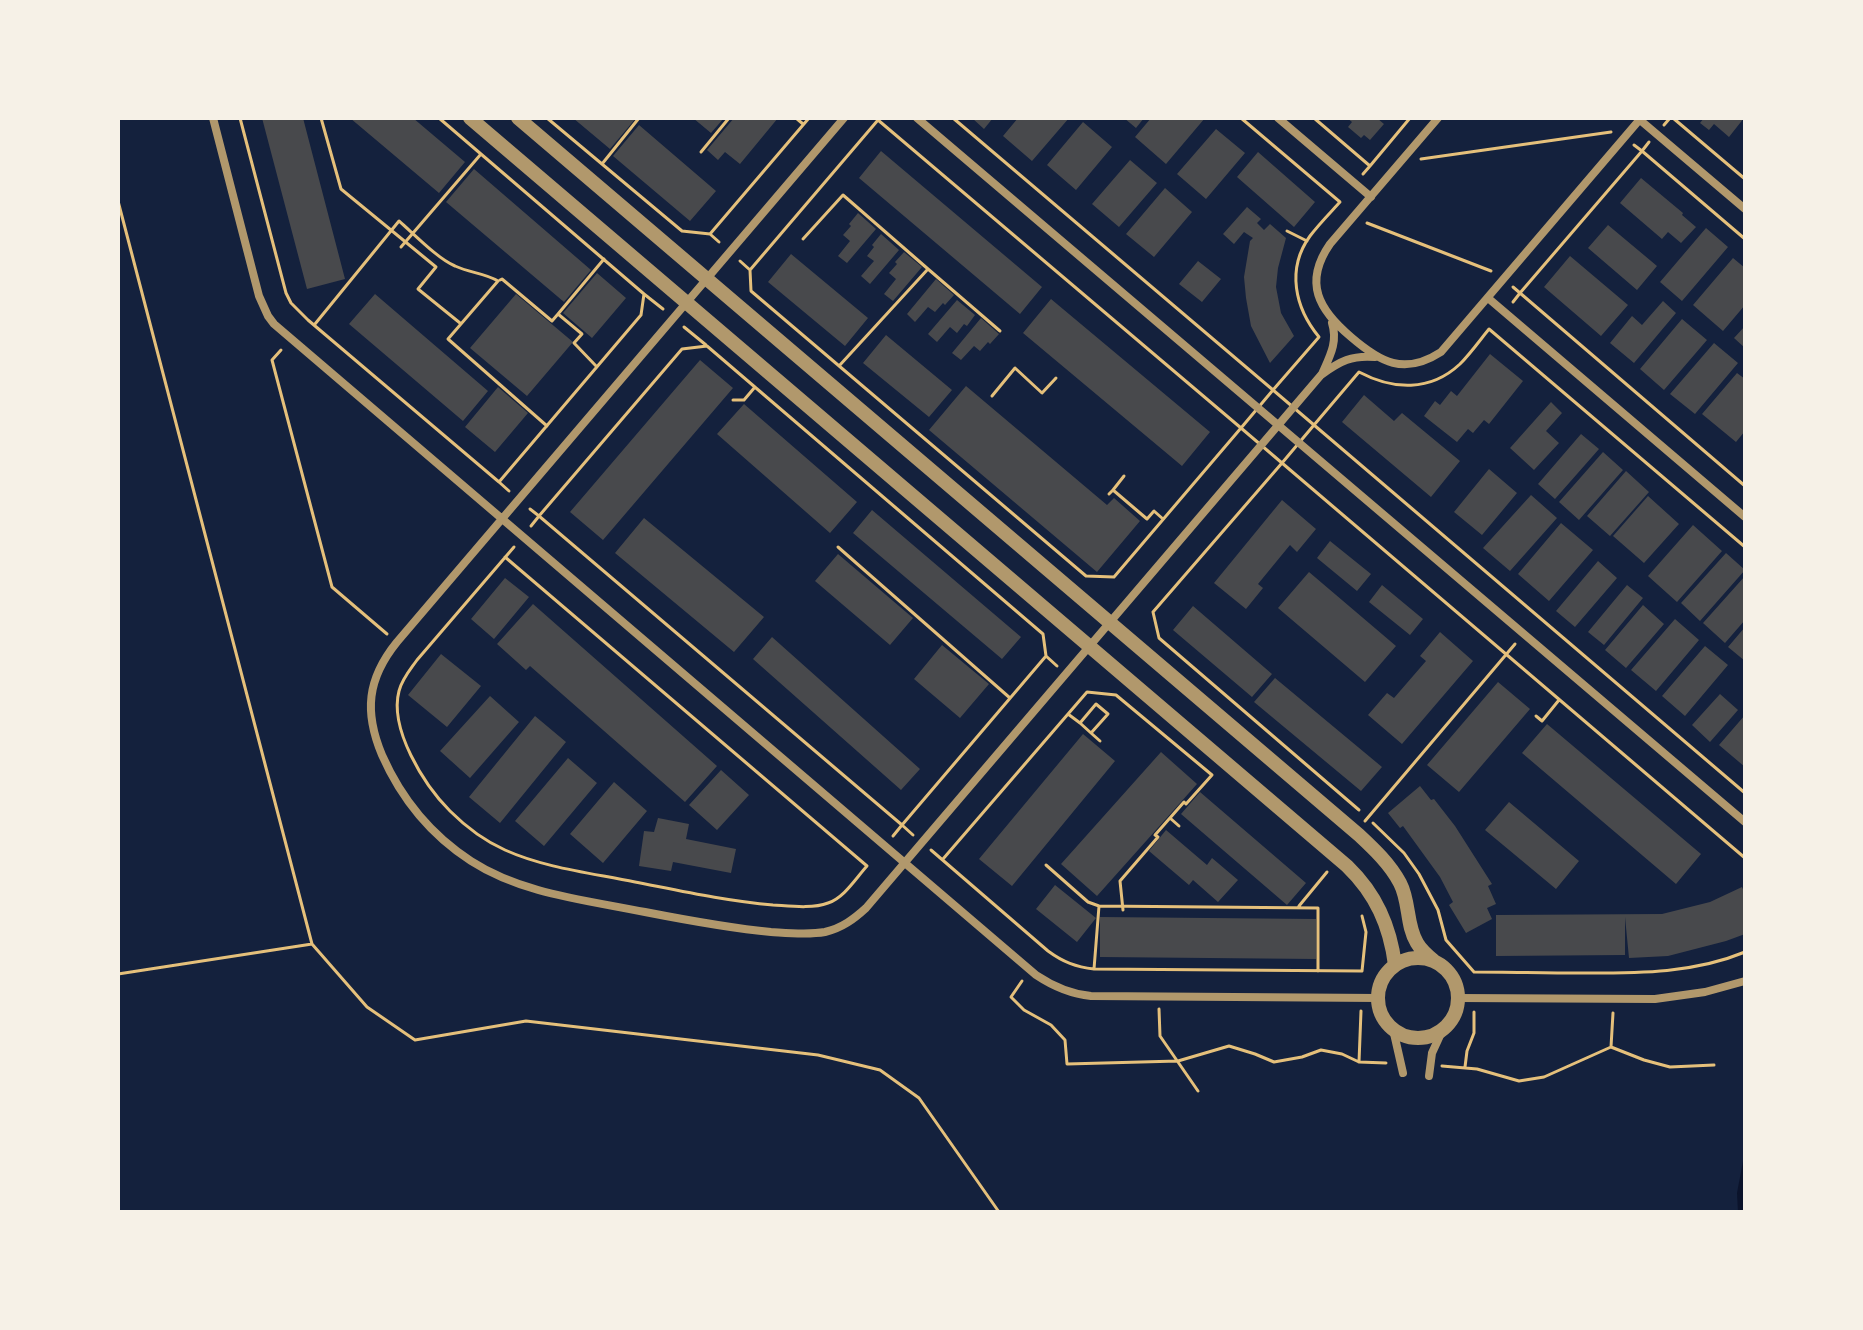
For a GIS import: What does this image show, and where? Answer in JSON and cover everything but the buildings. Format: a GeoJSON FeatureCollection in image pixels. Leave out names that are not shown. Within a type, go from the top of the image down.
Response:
{"type":"FeatureCollection","features":[{"type":"Feature","properties":{"kind":"street"},"geometry":{"type":"LineString","coordinates":[[213,118],[259,296],[268,316],[291,339],[1031,971],[1056,988],[1079,994],[1378,998]]}},
{"type":"Feature","properties":{"kind":"street"},"geometry":{"type":"LineString","coordinates":[[470,118],[1359,878],[1384,918],[1395,965]]}},
{"type":"Feature","properties":{"kind":"street"},"geometry":{"type":"LineString","coordinates":[[518,118],[1375,850],[1400,883],[1412,933],[1418,945],[1451,976],[1456,987],[1456,1009],[1432,1053],[1429,1076]]}},
{"type":"Feature","properties":{"kind":"street"},"geometry":{"type":"LineString","coordinates":[[844,118],[397,642],[376,674],[370,701],[373,728],[388,768],[410,803],[437,835],[471,861],[508,880],[548,892],[723,927],[813,933],[837,928],[858,916],[1321,375],[1346,359],[1375,357]]}},
{"type":"Feature","properties":{"kind":"street"},"geometry":{"type":"LineString","coordinates":[[917,118],[1745,822]]}},
{"type":"Feature","properties":{"kind":"street"},"geometry":{"type":"LineString","coordinates":[[1278,118],[1371,197]]}},
{"type":"Feature","properties":{"kind":"street"},"geometry":{"type":"LineString","coordinates":[[1321,375],[1333,348],[1335,334],[1318,295],[1318,268],[1325,252],[1438,118]]}},
{"type":"Feature","properties":{"kind":"street"},"geometry":{"type":"LineString","coordinates":[[1330,319],[1384,361],[1404,365],[1432,357],[1448,345],[1640,119],[1745,209]]}},
{"type":"Feature","properties":{"kind":"street"},"geometry":{"type":"LineString","coordinates":[[1488,298],[1745,517]]}},
{"type":"Feature","properties":{"kind":"street"},"geometry":{"type":"LineString","coordinates":[[1434,961],[1407,959],[1395,965],[1381,981],[1378,998],[1381,1014],[1398,1033],[1422,1038],[1443,1029]]}},
{"type":"Feature","properties":{"kind":"street"},"geometry":{"type":"LineString","coordinates":[[1458,998],[1655,999],[1705,992],[1745,981]]}},
{"type":"Feature","properties":{"kind":"street"},"geometry":{"type":"LineString","coordinates":[[1393,1029],[1403,1069]]}},
{"type":"Feature","properties":{"kind":"path"},"geometry":{"type":"LineString","coordinates":[[240,118],[291,303],[499,482],[641,315],[644,294],[439,118]]}},
{"type":"Feature","properties":{"kind":"path"},"geometry":{"type":"LineString","coordinates":[[321,118],[341,189],[436,267]]}},
{"type":"Feature","properties":{"kind":"path"},"geometry":{"type":"LineString","coordinates":[[547,118],[682,231],[710,234],[809,118]]}},
{"type":"Feature","properties":{"kind":"path"},"geometry":{"type":"LineString","coordinates":[[602,164],[639,118]]}},
{"type":"Feature","properties":{"kind":"path"},"geometry":{"type":"LineString","coordinates":[[701,152],[729,118]]}},
{"type":"Feature","properties":{"kind":"path"},"geometry":{"type":"LineString","coordinates":[[796,118],[803,124]]}},
{"type":"Feature","properties":{"kind":"path"},"geometry":{"type":"LineString","coordinates":[[953,118],[1273,390],[1319,337],[1302,314],[1295,290],[1297,266],[1307,241],[1410,118]]}},
{"type":"Feature","properties":{"kind":"path"},"geometry":{"type":"LineString","coordinates":[[1241,118],[1364,222],[1496,274]]}},
{"type":"Feature","properties":{"kind":"path"},"geometry":{"type":"LineString","coordinates":[[1314,118],[1370,166]]}},
{"type":"Feature","properties":{"kind":"path"},"geometry":{"type":"LineString","coordinates":[[1673,118],[1745,179]]}},
{"type":"Feature","properties":{"kind":"path"},"geometry":{"type":"LineString","coordinates":[[877,119],[1241,428],[1114,577],[1086,576],[839,366],[751,291],[750,270],[877,119]]}},
{"type":"Feature","properties":{"kind":"path"},"geometry":{"type":"LineString","coordinates":[[1392,139],[1414,158],[1423,159],[1618,132]]}},
{"type":"Feature","properties":{"kind":"path"},"geometry":{"type":"LineString","coordinates":[[1745,239],[1642,151],[1520,293],[1745,486]]}},
{"type":"Feature","properties":{"kind":"path"},"geometry":{"type":"LineString","coordinates":[[401,247],[481,154]]}},
{"type":"Feature","properties":{"kind":"path"},"geometry":{"type":"LineString","coordinates":[[803,239],[843,195],[1000,331]]}},
{"type":"Feature","properties":{"kind":"path"},"geometry":{"type":"LineString","coordinates":[[118,201],[312,944],[367,1007],[415,1040],[526,1021],[818,1055],[880,1070],[919,1098],[999,1212]]}},
{"type":"Feature","properties":{"kind":"path"},"geometry":{"type":"LineString","coordinates":[[314,325],[399,221],[452,265],[489,275],[498,281]]}},
{"type":"Feature","properties":{"kind":"path"},"geometry":{"type":"LineString","coordinates":[[1287,231],[1307,241]]}},
{"type":"Feature","properties":{"kind":"path"},"geometry":{"type":"LineString","coordinates":[[444,259],[418,289],[461,323]]}},
{"type":"Feature","properties":{"kind":"path"},"geometry":{"type":"LineString","coordinates":[[547,426],[486,376],[448,339],[502,279],[552,321],[604,259]]}},
{"type":"Feature","properties":{"kind":"path"},"geometry":{"type":"LineString","coordinates":[[839,366],[928,269]]}},
{"type":"Feature","properties":{"kind":"path"},"geometry":{"type":"LineString","coordinates":[[558,314],[582,334],[574,343],[597,367]]}},
{"type":"Feature","properties":{"kind":"path"},"geometry":{"type":"LineString","coordinates":[[1745,547],[1489,329],[1460,364],[1435,380],[1402,386],[1373,380],[1359,372],[1314,425],[1745,793]]}},
{"type":"Feature","properties":{"kind":"path"},"geometry":{"type":"LineString","coordinates":[[291,339],[272,360],[332,587],[397,642]]}},
{"type":"Feature","properties":{"kind":"path"},"geometry":{"type":"LineString","coordinates":[[707,346],[1043,634],[1046,656],[1010,698],[902,825],[539,516],[682,349],[707,346]]}},
{"type":"Feature","properties":{"kind":"path"},"geometry":{"type":"LineString","coordinates":[[992,396],[1015,368],[1042,393],[1056,378]]}},
{"type":"Feature","properties":{"kind":"path"},"geometry":{"type":"LineString","coordinates":[[733,400],[744,400],[755,387]]}},
{"type":"Feature","properties":{"kind":"path"},"geometry":{"type":"LineString","coordinates":[[1745,858],[1282,463],[1153,612],[1159,638],[1404,853],[1438,910],[1446,940],[1474,972],[1672,971],[1705,965],[1745,952]]}},
{"type":"Feature","properties":{"kind":"path"},"geometry":{"type":"LineString","coordinates":[[1124,476],[1111,492],[1147,519],[1154,511],[1163,519]]}},
{"type":"Feature","properties":{"kind":"path"},"geometry":{"type":"LineString","coordinates":[[838,547],[1010,698]]}},
{"type":"Feature","properties":{"kind":"path"},"geometry":{"type":"LineString","coordinates":[[505,557],[867,866],[839,898],[815,906],[722,900],[548,865],[503,849],[450,811],[420,771],[402,733],[397,701],[399,688],[417,660],[505,557]]}},
{"type":"Feature","properties":{"kind":"path"},"geometry":{"type":"LineString","coordinates":[[1355,832],[1523,635]]}},
{"type":"Feature","properties":{"kind":"path"},"geometry":{"type":"LineString","coordinates":[[1123,909],[1120,881],[1158,837],[1155,835],[1212,775],[1116,695],[1087,692],[943,859],[1048,951],[1077,967],[1094,969],[1362,971],[1366,932],[1360,908]]}},
{"type":"Feature","properties":{"kind":"path"},"geometry":{"type":"LineString","coordinates":[[1536,716],[1542,721],[1559,700]]}},
{"type":"Feature","properties":{"kind":"path"},"geometry":{"type":"LineString","coordinates":[[1080,723],[1096,704],[1108,714],[1091,733]]}},
{"type":"Feature","properties":{"kind":"path"},"geometry":{"type":"LineString","coordinates":[[1068,714],[1100,741]]}},
{"type":"Feature","properties":{"kind":"path"},"geometry":{"type":"LineString","coordinates":[[1170,818],[1179,826]]}},
{"type":"Feature","properties":{"kind":"path"},"geometry":{"type":"LineString","coordinates":[[1046,865],[1088,902],[1099,906],[1123,909],[1318,908],[1318,971]]}},
{"type":"Feature","properties":{"kind":"path"},"geometry":{"type":"LineString","coordinates":[[1297,908],[1327,872],[1324,869]]}},
{"type":"Feature","properties":{"kind":"path"},"geometry":{"type":"LineString","coordinates":[[1094,969],[1099,906]]}},
{"type":"Feature","properties":{"kind":"path"},"geometry":{"type":"LineString","coordinates":[[118,974],[312,944]]}},
{"type":"Feature","properties":{"kind":"path"},"geometry":{"type":"LineString","coordinates":[[1738,955],[1741,965]]}},
{"type":"Feature","properties":{"kind":"path"},"geometry":{"type":"LineString","coordinates":[[1031,971],[1011,997],[1024,1010],[1051,1025],[1065,1040],[1067,1064],[1178,1061],[1229,1046],[1274,1062],[1321,1050],[1342,1054],[1359,1062],[1403,1069]]}},
{"type":"Feature","properties":{"kind":"path"},"geometry":{"type":"LineString","coordinates":[[1159,996],[1160,1036],[1198,1091]]}},
{"type":"Feature","properties":{"kind":"path"},"geometry":{"type":"LineString","coordinates":[[1359,1062],[1361,998]]}},
{"type":"Feature","properties":{"kind":"path"},"geometry":{"type":"LineString","coordinates":[[1611,1047],[1613,1016]]}},
{"type":"Feature","properties":{"kind":"path"},"geometry":{"type":"LineString","coordinates":[[1465,1067],[1474,1033],[1474,1019]]}},
{"type":"Feature","properties":{"kind":"path"},"geometry":{"type":"LineString","coordinates":[[1429,1066],[1465,1067],[1519,1081],[1544,1077],[1611,1047],[1670,1067],[1714,1065]]}},
{"type":"Feature","properties":{"kind":"water"},"geometry":{"type":"Polygon","coordinates":[[[1745,1151],[1745,1212],[1738,1212],[1737,1193],[1745,1151]]]}}]}
